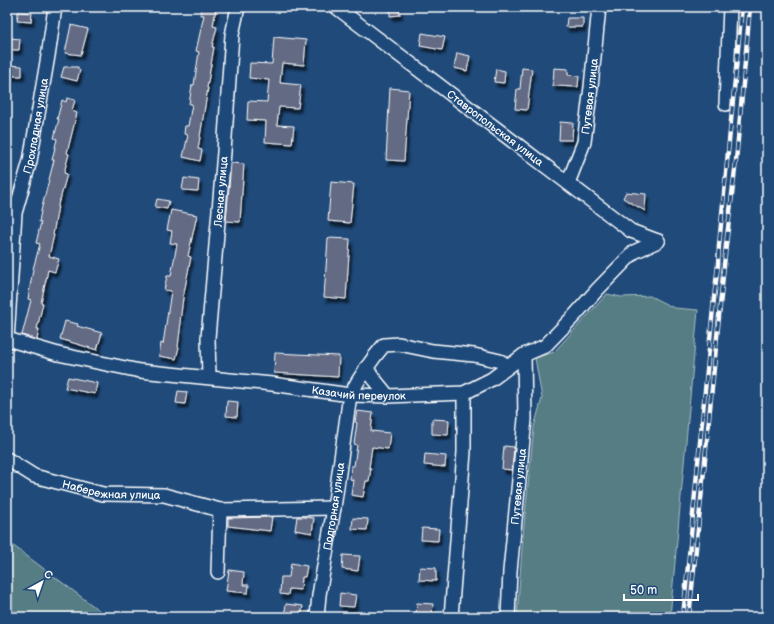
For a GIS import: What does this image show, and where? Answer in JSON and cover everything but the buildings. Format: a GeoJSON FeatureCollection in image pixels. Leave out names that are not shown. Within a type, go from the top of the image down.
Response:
{"type":"FeatureCollection","features":[{"type":"Feature","properties":{"kind":"street","name":"Прохладная улица"},"geometry":{"type":"LineString","coordinates":[[7,339],[15,212],[30,161],[56,7]]}},
{"type":"Feature","properties":{"kind":"street","name":"Лесная улица"},"geometry":{"type":"LineString","coordinates":[[209,377],[208,338],[232,35],[238,7]]}},
{"type":"Feature","properties":{"kind":"street","name":"Ставропольская улица"},"geometry":{"type":"LineString","coordinates":[[336,7],[630,231],[658,241]]}},
{"type":"Feature","properties":{"kind":"street","name":"Путевая улица"},"geometry":{"type":"LineString","coordinates":[[568,183],[584,142],[599,7]]}},
{"type":"Feature","properties":{"kind":"street"},"geometry":{"type":"LineString","coordinates":[[726,104],[730,7]]}},
{"type":"Feature","properties":{"kind":"street","name":"Казачий переулок"},"geometry":{"type":"LineString","coordinates":[[7,339],[58,354],[140,371],[272,384],[350,395],[388,396],[464,394],[492,378],[524,355],[545,346],[634,252],[658,241]]}},
{"type":"Feature","properties":{"kind":"street"},"geometry":{"type":"LineString","coordinates":[[350,395],[357,381],[374,356],[384,345],[399,344],[433,351],[474,355],[500,361],[508,366]]}},
{"type":"Feature","properties":{"kind":"street","name":"Путевая улица"},"geometry":{"type":"LineString","coordinates":[[508,617],[510,570],[526,419],[524,355]]}},
{"type":"Feature","properties":{"kind":"street"},"geometry":{"type":"LineString","coordinates":[[366,368],[388,396]]}},
{"type":"Feature","properties":{"kind":"street"},"geometry":{"type":"LineString","coordinates":[[451,617],[464,452],[464,394]]}},
{"type":"Feature","properties":{"kind":"street","name":"Подгорная улица"},"geometry":{"type":"LineString","coordinates":[[317,617],[318,595],[334,508],[350,395]]}},
{"type":"Feature","properties":{"kind":"street","name":"Набережная улица"},"geometry":{"type":"LineString","coordinates":[[7,460],[34,476],[103,494],[164,495],[220,510],[334,508]]}},
{"type":"Feature","properties":{"kind":"street"},"geometry":{"type":"LineString","coordinates":[[218,572],[220,510]]}},
{"type":"Feature","properties":{"kind":"green space"},"geometry":{"type":"Polygon","coordinates":[[[607,294],[621,297],[650,296],[674,308],[698,310],[670,617],[517,617],[523,535],[534,427],[542,398],[535,358],[554,352],[607,294]]]}},
{"type":"Feature","properties":{"kind":"green space"},"geometry":{"type":"Polygon","coordinates":[[[7,541],[108,617],[7,617],[7,541]]]}},
{"type":"Feature","properties":{"kind":"railway"},"geometry":{"type":"LineString","coordinates":[[683,617],[742,7]]}},
{"type":"Feature","properties":{"kind":"railway"},"geometry":{"type":"LineString","coordinates":[[689,617],[726,245],[736,161],[750,7]]}}]}
